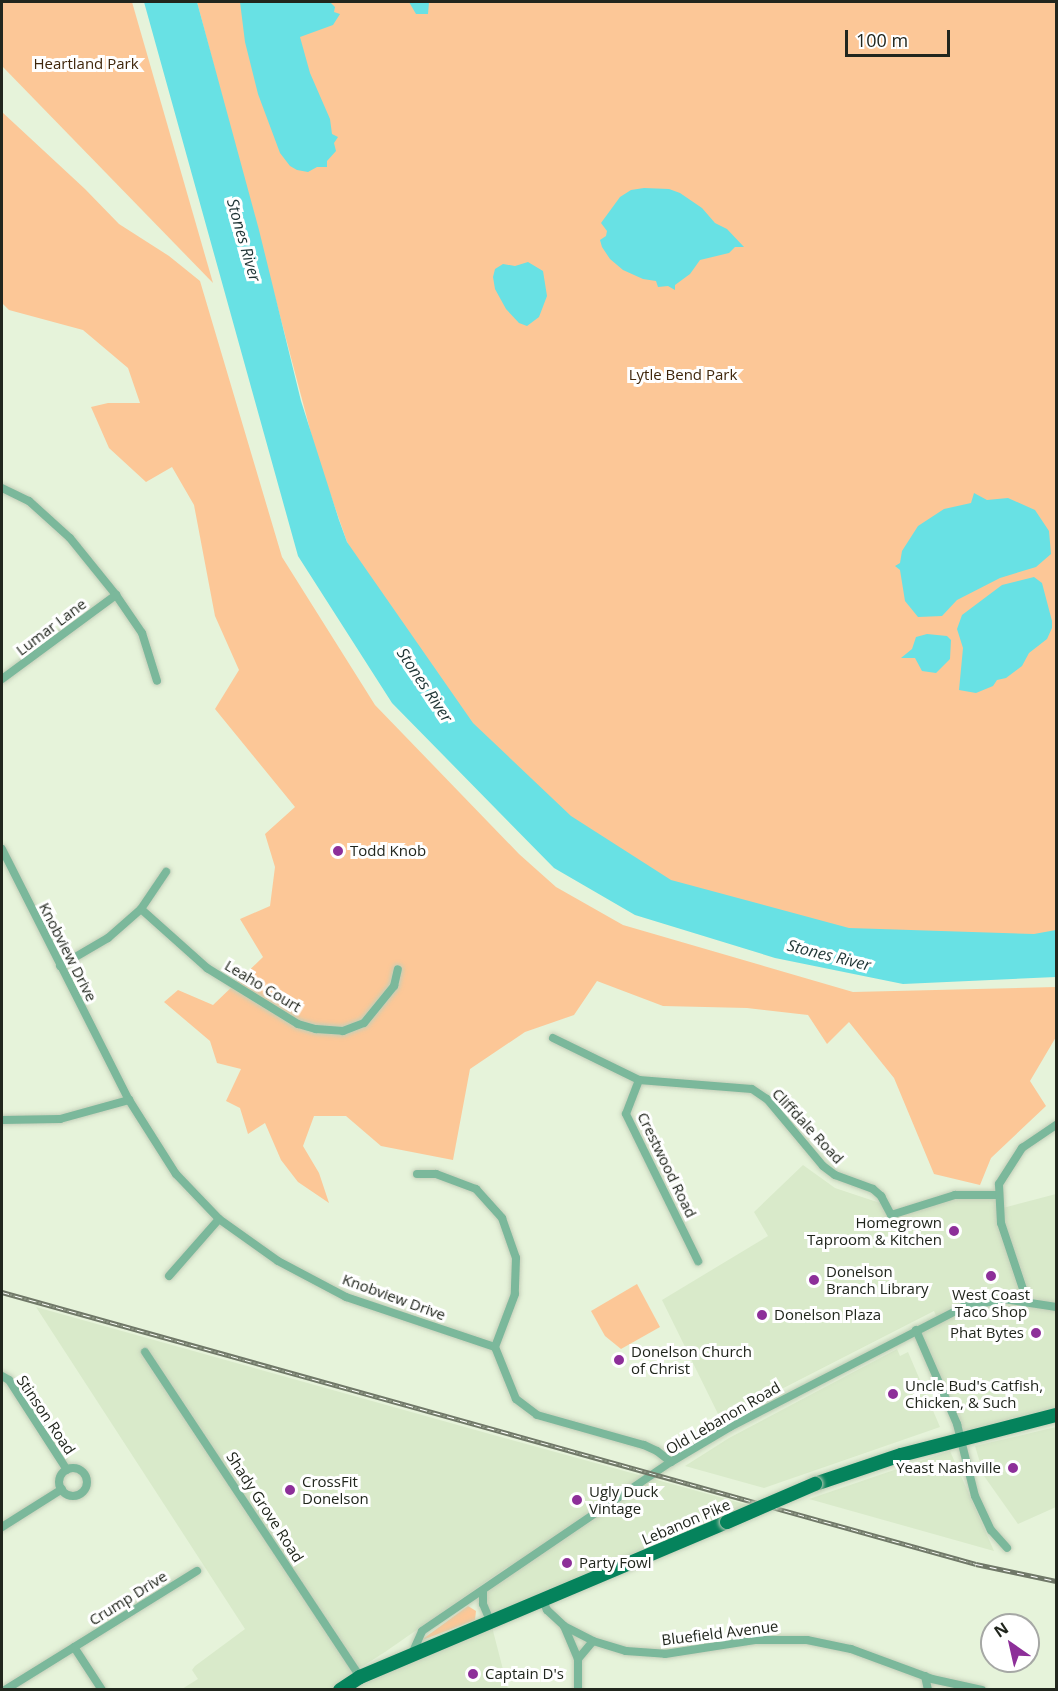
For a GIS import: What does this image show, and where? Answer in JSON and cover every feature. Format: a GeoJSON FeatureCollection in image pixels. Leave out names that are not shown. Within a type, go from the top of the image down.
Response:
{"type":"FeatureCollection","features":[{"type":"Feature","properties":{"kind":"main road","name":"Lebanon Pike"},"geometry":{"type":"LineString","coordinates":[[339,1689],[360,1677],[815,1484],[857,1468],[960,1438],[1056,1415]]}},
{"type":"Feature","properties":{"kind":"street"},"geometry":{"type":"LineString","coordinates":[[2,488],[29,501],[70,538],[116,595],[142,633],[157,681]]}},
{"type":"Feature","properties":{"kind":"street","name":"Lumar Lane"},"geometry":{"type":"LineString","coordinates":[[2,679],[116,595]]}},
{"type":"Feature","properties":{"kind":"street","name":"Knobview Drive"},"geometry":{"type":"LineString","coordinates":[[2,849],[129,1100],[176,1174],[219,1219],[279,1262],[346,1297],[495,1347]]}},
{"type":"Feature","properties":{"kind":"street"},"geometry":{"type":"LineString","coordinates":[[60,966],[108,938],[141,909],[166,872]]}},
{"type":"Feature","properties":{"kind":"street","name":"Leaho Court"},"geometry":{"type":"LineString","coordinates":[[141,909],[207,968],[298,1024],[316,1029],[343,1031],[364,1023],[394,986],[398,969]]}},
{"type":"Feature","properties":{"kind":"street","name":"Cliffdale Road"},"geometry":{"type":"LineString","coordinates":[[553,1038],[639,1080],[752,1089],[767,1099],[823,1166],[835,1175],[873,1189],[882,1196],[891,1215],[955,1195],[999,1195]]}},
{"type":"Feature","properties":{"kind":"street","name":"Crestwood Road"},"geometry":{"type":"LineString","coordinates":[[639,1080],[626,1114],[698,1261]]}},
{"type":"Feature","properties":{"kind":"street"},"geometry":{"type":"LineString","coordinates":[[2,1120],[60,1119],[129,1100]]}},
{"type":"Feature","properties":{"kind":"street"},"geometry":{"type":"LineString","coordinates":[[1027,1301],[1001,1223],[999,1184],[1022,1148],[1056,1125]]}},
{"type":"Feature","properties":{"kind":"street"},"geometry":{"type":"LineString","coordinates":[[417,1174],[436,1174],[476,1189],[502,1218],[516,1258],[515,1294],[495,1347],[516,1399],[537,1415],[644,1445],[657,1451],[671,1462]]}},
{"type":"Feature","properties":{"kind":"street"},"geometry":{"type":"LineString","coordinates":[[169,1276],[219,1219]]}},
{"type":"Feature","properties":{"kind":"street","name":"Old Lebanon Road"},"geometry":{"type":"LineString","coordinates":[[411,1656],[419,1634],[430,1626],[671,1462],[730,1427],[916,1330],[979,1302],[1004,1299],[1056,1307]]}},
{"type":"Feature","properties":{"kind":"street"},"geometry":{"type":"LineString","coordinates":[[916,1330],[942,1385],[960,1438],[975,1496],[991,1530],[1007,1548]]}},
{"type":"Feature","properties":{"kind":"street","name":"Shady Grove Road"},"geometry":{"type":"LineString","coordinates":[[145,1352],[360,1677]]}},
{"type":"Feature","properties":{"kind":"street","name":"Stinson Road"},"geometry":{"type":"LineString","coordinates":[[2,1376],[9,1380],[67,1470]]}},
{"type":"Feature","properties":{"kind":"street"},"geometry":{"type":"LineString","coordinates":[[73,1468],[81,1471],[87,1479],[86,1487],[76,1495],[67,1494],[62,1489],[60,1479],[67,1470],[73,1468]]}},
{"type":"Feature","properties":{"kind":"street"},"geometry":{"type":"LineString","coordinates":[[2,1527],[62,1489]]}},
{"type":"Feature","properties":{"kind":"street","name":"Crump Drive"},"geometry":{"type":"LineString","coordinates":[[5,1689],[197,1571]]}},
{"type":"Feature","properties":{"kind":"street"},"geometry":{"type":"LineString","coordinates":[[483,1591],[483,1604],[491,1623]]}},
{"type":"Feature","properties":{"kind":"street","name":"Bluefield Avenue"},"geometry":{"type":"LineString","coordinates":[[543,1601],[547,1610],[564,1626],[593,1641],[626,1651],[657,1654],[755,1640],[807,1640],[851,1649],[925,1676],[982,1689]]}},
{"type":"Feature","properties":{"kind":"street"},"geometry":{"type":"LineString","coordinates":[[564,1626],[578,1659],[579,1689]]}},
{"type":"Feature","properties":{"kind":"street"},"geometry":{"type":"LineString","coordinates":[[578,1659],[593,1641]]}},
{"type":"Feature","properties":{"kind":"street"},"geometry":{"type":"LineString","coordinates":[[74,1647],[102,1689]]}},
{"type":"Feature","properties":{"kind":"street"},"geometry":{"type":"LineString","coordinates":[[925,1676],[928,1689]]}},
{"type":"Feature","properties":{"kind":"street"},"geometry":{"type":"LineString","coordinates":[[943,1689],[951,1683]]}},
{"type":"Feature","properties":{"kind":"shaded area"},"geometry":{"type":"Polygon","coordinates":[[[803,1165],[835,1188],[883,1204],[891,1215],[935,1201],[999,1195],[999,1209],[1056,1194],[1056,1415],[960,1438],[916,1330],[937,1318],[934,1311],[721,1420],[662,1300],[768,1236],[754,1212],[803,1165]]]}},
{"type":"Feature","properties":{"kind":"shaded area"},"geometry":{"type":"Polygon","coordinates":[[[36,1307],[759,1508],[491,1623],[508,1689],[182,1689],[198,1679],[192,1670],[195,1666],[245,1629],[36,1307]],[[507,1567],[385,1652],[363,1666],[354,1668],[360,1677],[491,1623],[483,1591],[510,1571],[507,1567]]]}},
{"type":"Feature","properties":{"kind":"shaded area"},"geometry":{"type":"Polygon","coordinates":[[[897,1349],[900,1356],[908,1352],[940,1427],[764,1488],[685,1466],[729,1438],[897,1349]]]}},
{"type":"Feature","properties":{"kind":"shaded area"},"geometry":{"type":"Polygon","coordinates":[[[1056,1427],[1056,1507],[1018,1524],[984,1476],[975,1446],[1056,1427]]]}},
{"type":"Feature","properties":{"kind":"shaded area"},"geometry":{"type":"Polygon","coordinates":[[[950,1451],[994,1551],[809,1499],[950,1451]]]}},
{"type":"Feature","properties":{"kind":"green space","name":"Heartland Park"},"geometry":{"type":"Polygon","coordinates":[[[2,2],[132,2],[213,283],[2,66],[2,2]]]}},
{"type":"Feature","properties":{"kind":"green space","name":"Lytle Bend Park"},"geometry":{"type":"Polygon","coordinates":[[[197,2],[1056,2],[1056,969],[693,919],[443,715],[347,542],[317,456],[197,2]]]}},
{"type":"Feature","properties":{"kind":"green space"},"geometry":{"type":"Polygon","coordinates":[[[2,112],[119,224],[169,256],[200,281],[282,557],[375,705],[519,854],[556,887],[623,925],[853,992],[1056,987],[1056,1037],[1030,1081],[1046,1106],[991,1158],[980,1185],[934,1174],[894,1078],[849,1022],[827,1044],[808,1015],[747,1008],[663,1006],[597,981],[574,1015],[525,1032],[470,1069],[453,1160],[381,1146],[346,1116],[314,1116],[303,1146],[319,1173],[329,1203],[298,1182],[281,1160],[265,1123],[248,1134],[240,1108],[226,1101],[241,1069],[217,1063],[210,1041],[164,1002],[178,990],[213,1005],[263,957],[240,919],[270,906],[275,867],[265,834],[295,807],[215,709],[239,670],[215,616],[194,505],[172,467],[146,482],[109,448],[91,407],[108,403],[140,403],[128,368],[83,330],[9,310],[2,303],[2,112]]]}},
{"type":"Feature","properties":{"kind":"green space"},"geometry":{"type":"Polygon","coordinates":[[[637,1284],[660,1327],[621,1349],[605,1336],[591,1311],[637,1284]]]}},
{"type":"Feature","properties":{"kind":"green space"},"geometry":{"type":"Polygon","coordinates":[[[468,1606],[476,1611],[475,1620],[420,1641],[468,1606]]]}},
{"type":"Feature","properties":{"kind":"water","name":"Stones River"},"geometry":{"type":"Polygon","coordinates":[[[144,2],[197,2],[259,230],[301,401],[347,542],[473,723],[571,816],[671,880],[849,928],[1034,934],[1056,930],[1056,977],[903,984],[775,958],[635,915],[554,868],[392,703],[298,556],[144,2]]]}},
{"type":"Feature","properties":{"kind":"water"},"geometry":{"type":"Polygon","coordinates":[[[240,2],[330,2],[335,7],[334,12],[340,14],[333,25],[300,37],[310,73],[330,119],[332,134],[338,137],[334,143],[336,151],[327,161],[327,167],[317,167],[308,172],[297,170],[290,166],[280,153],[258,94],[245,42],[240,2]]]}},
{"type":"Feature","properties":{"kind":"water"},"geometry":{"type":"Polygon","coordinates":[[[409,2],[429,2],[428,14],[416,14],[409,2]]]}},
{"type":"Feature","properties":{"kind":"water"},"geometry":{"type":"Polygon","coordinates":[[[669,189],[680,193],[702,208],[715,223],[727,229],[744,247],[735,247],[729,253],[700,260],[690,274],[675,285],[675,290],[668,286],[658,287],[656,281],[643,279],[623,270],[610,259],[602,247],[600,240],[606,236],[607,231],[601,223],[620,197],[631,190],[669,189]]]}},
{"type":"Feature","properties":{"kind":"water"},"geometry":{"type":"Polygon","coordinates":[[[528,262],[543,271],[547,296],[539,317],[527,326],[519,323],[506,309],[495,289],[493,277],[495,269],[503,264],[515,266],[528,262]]]}},
{"type":"Feature","properties":{"kind":"water"},"geometry":{"type":"Polygon","coordinates":[[[974,493],[987,500],[1008,498],[1035,510],[1049,531],[1051,554],[1036,567],[1000,578],[957,600],[942,616],[918,617],[905,601],[900,570],[895,566],[900,563],[902,551],[918,526],[944,509],[971,503],[974,493]]]}},
{"type":"Feature","properties":{"kind":"water"},"geometry":{"type":"Polygon","coordinates":[[[1034,577],[1042,583],[1052,621],[1052,628],[1047,639],[1029,653],[1022,666],[1006,678],[997,680],[993,686],[976,693],[959,690],[963,648],[957,629],[962,615],[1002,585],[1034,577]]]}},
{"type":"Feature","properties":{"kind":"water"},"geometry":{"type":"Polygon","coordinates":[[[927,634],[947,636],[951,640],[950,659],[936,673],[922,671],[915,658],[901,658],[912,649],[916,637],[927,634]]]}},
{"type":"Feature","properties":{"kind":"railway"},"geometry":{"type":"LineString","coordinates":[[2,1292],[976,1564],[1056,1581]]}},
{"type":"Feature","properties":{"kind":"place","name":"Todd Knob"},"geometry":{"type":"Point","coordinates":[338,851]}},
{"type":"Feature","properties":{"kind":"place","name":"Homegrown Taproom & Kitchen"},"geometry":{"type":"Point","coordinates":[954,1231]}},
{"type":"Feature","properties":{"kind":"place","name":"West Coast Taco Shop"},"geometry":{"type":"Point","coordinates":[991,1276]}},
{"type":"Feature","properties":{"kind":"place","name":"Donelson Branch Library"},"geometry":{"type":"Point","coordinates":[814,1280]}},
{"type":"Feature","properties":{"kind":"place","name":"Donelson Plaza"},"geometry":{"type":"Point","coordinates":[762,1315]}},
{"type":"Feature","properties":{"kind":"place","name":"Phat Bytes"},"geometry":{"type":"Point","coordinates":[1036,1333]}},
{"type":"Feature","properties":{"kind":"place","name":"Donelson Church of Christ"},"geometry":{"type":"Point","coordinates":[619,1360]}},
{"type":"Feature","properties":{"kind":"place","name":"Uncle Bud's Catfish, Chicken, & Such"},"geometry":{"type":"Point","coordinates":[893,1394]}},
{"type":"Feature","properties":{"kind":"place","name":"Yeast Nashville"},"geometry":{"type":"Point","coordinates":[1013,1468]}},
{"type":"Feature","properties":{"kind":"place","name":"CrossFit Donelson"},"geometry":{"type":"Point","coordinates":[290,1490]}},
{"type":"Feature","properties":{"kind":"place","name":"Ugly Duck Vintage"},"geometry":{"type":"Point","coordinates":[577,1500]}},
{"type":"Feature","properties":{"kind":"place","name":"Party Fowl"},"geometry":{"type":"Point","coordinates":[567,1563]}},
{"type":"Feature","properties":{"kind":"place","name":"Captain D's"},"geometry":{"type":"Point","coordinates":[473,1674]}}]}
